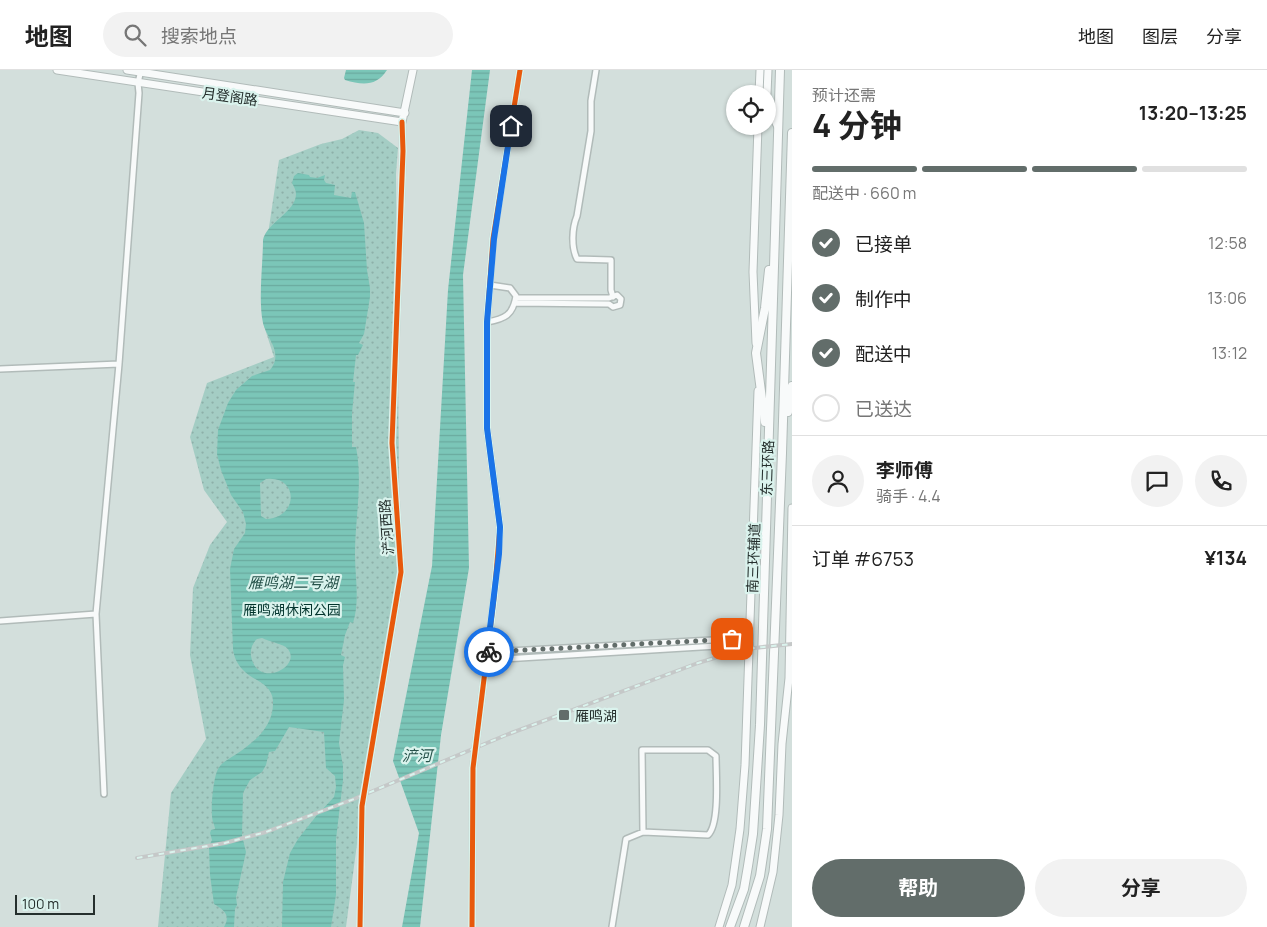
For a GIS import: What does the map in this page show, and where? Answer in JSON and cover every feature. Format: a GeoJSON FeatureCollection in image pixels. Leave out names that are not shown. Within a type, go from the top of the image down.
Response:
{"type":"FeatureCollection","features":[{"type":"Feature","properties":{"kind":"highway","name":"东三环路"},"geometry":{"type":"LineString","coordinates":[[730,927],[744,889],[753,834],[760,725],[780,70]]}},
{"type":"Feature","properties":{"kind":"highway","name":"东三环路"},"geometry":{"type":"LineString","coordinates":[[744,927],[760,876],[767,829],[792,133]]}},
{"type":"Feature","properties":{"kind":"highway"},"geometry":{"type":"LineString","coordinates":[[768,447],[756,353],[765,308],[775,203]]}},
{"type":"Feature","properties":{"kind":"highway"},"geometry":{"type":"LineString","coordinates":[[788,251],[792,281]]}},
{"type":"Feature","properties":{"kind":"highway"},"geometry":{"type":"LineString","coordinates":[[782,453],[792,386]]}},
{"type":"Feature","properties":{"kind":"main road","name":"月登阁路"},"geometry":{"type":"LineString","coordinates":[[57,70],[402,122]]}},
{"type":"Feature","properties":{"kind":"main road","name":"月登阁路"},"geometry":{"type":"LineString","coordinates":[[128,70],[405,113]]}},
{"type":"Feature","properties":{"kind":"main road","name":"浐河西路"},"geometry":{"type":"LineString","coordinates":[[402,122],[413,70]]}},
{"type":"Feature","properties":{"kind":"main road"},"geometry":{"type":"LineString","coordinates":[[759,85],[760,70]]}},
{"type":"Feature","properties":{"kind":"main road"},"geometry":{"type":"LineString","coordinates":[[767,85],[768,70]]}},
{"type":"Feature","properties":{"kind":"main road"},"geometry":{"type":"LineString","coordinates":[[776,123],[778,127]]}},
{"type":"Feature","properties":{"kind":"main road","name":"南三环辅道"},"geometry":{"type":"LineString","coordinates":[[719,927],[732,885],[740,829],[745,765],[758,407],[753,272],[758,135]]}},
{"type":"Feature","properties":{"kind":"main road"},"geometry":{"type":"LineString","coordinates":[[760,927],[771,880],[776,847],[782,744],[789,678],[792,508]]}},
{"type":"Feature","properties":{"kind":"street"},"geometry":{"type":"LineString","coordinates":[[472,927],[473,768],[499,554],[500,527],[487,428],[487,322],[494,239],[520,70]]}},
{"type":"Feature","properties":{"kind":"street"},"geometry":{"type":"LineString","coordinates":[[596,70],[591,101],[591,131],[577,216],[574,224],[574,252],[577,259],[611,260],[611,290],[613,297]]}},
{"type":"Feature","properties":{"kind":"street"},"geometry":{"type":"LineString","coordinates":[[104,794],[96,614],[119,364],[139,94],[138,83],[141,71]]}},
{"type":"Feature","properties":{"kind":"street","name":"浐河西路"},"geometry":{"type":"LineString","coordinates":[[360,927],[362,806],[401,572],[392,443],[403,151],[402,122]]}},
{"type":"Feature","properties":{"kind":"street"},"geometry":{"type":"LineString","coordinates":[[487,322],[502,320],[514,308],[515,301],[510,288],[490,285]]}},
{"type":"Feature","properties":{"kind":"street"},"geometry":{"type":"LineString","coordinates":[[617,295],[621,299],[620,305],[613,307],[609,304],[515,301],[609,298],[617,295]]}},
{"type":"Feature","properties":{"kind":"street"},"geometry":{"type":"LineString","coordinates":[[0,369],[119,364]]}},
{"type":"Feature","properties":{"kind":"street"},"geometry":{"type":"LineString","coordinates":[[0,621],[96,614]]}},
{"type":"Feature","properties":{"kind":"street"},"geometry":{"type":"LineString","coordinates":[[487,652],[750,641]]}},
{"type":"Feature","properties":{"kind":"street"},"geometry":{"type":"LineString","coordinates":[[486,660],[750,641]]}},
{"type":"Feature","properties":{"kind":"street"},"geometry":{"type":"LineString","coordinates":[[612,927],[626,839],[643,832],[708,834],[713,830],[716,801],[716,756],[708,750],[642,750],[643,832]]}},
{"type":"Feature","properties":{"kind":"green space","name":"雁鸣湖休闲公园"},"geometry":{"type":"Polygon","coordinates":[[[359,130],[378,133],[398,148],[396,174],[400,567],[362,806],[346,927],[158,927],[171,793],[206,739],[190,655],[193,588],[210,545],[227,522],[204,490],[190,437],[207,383],[274,357],[263,323],[268,234],[279,160],[321,144],[342,139],[359,130]]]}},
{"type":"Feature","properties":{"kind":"water"},"geometry":{"type":"Polygon","coordinates":[[[346,70],[387,70],[383,76],[373,82],[363,84],[345,80],[346,70]]]}},
{"type":"Feature","properties":{"kind":"water","name":"浐河"},"geometry":{"type":"Polygon","coordinates":[[[472,70],[490,70],[463,275],[469,568],[441,735],[420,927],[402,927],[419,833],[393,761],[432,566],[448,290],[472,70]]]}},
{"type":"Feature","properties":{"kind":"water","name":"雁鸣湖二号湖"},"geometry":{"type":"Polygon","coordinates":[[[298,173],[317,178],[325,175],[324,180],[326,183],[335,185],[334,195],[351,198],[352,192],[355,192],[364,223],[370,288],[364,334],[359,343],[363,345],[358,355],[356,355],[353,382],[355,382],[352,413],[352,447],[356,447],[359,474],[355,541],[357,598],[353,623],[350,622],[345,635],[341,655],[345,657],[343,665],[344,700],[339,743],[343,766],[343,780],[336,839],[336,895],[331,927],[282,927],[283,882],[290,853],[298,839],[334,797],[336,787],[335,776],[326,768],[324,732],[289,727],[275,751],[269,752],[262,772],[250,780],[243,793],[242,836],[246,852],[236,897],[237,905],[234,927],[224,927],[227,916],[214,904],[210,875],[209,846],[212,840],[211,830],[215,829],[212,818],[212,796],[216,773],[221,765],[250,745],[267,726],[273,701],[272,695],[266,686],[241,668],[233,652],[230,569],[234,549],[245,533],[246,524],[243,512],[231,495],[221,470],[217,454],[218,430],[228,403],[236,390],[252,376],[270,370],[274,364],[275,352],[265,329],[262,314],[263,240],[269,228],[286,212],[295,200],[296,193],[292,183],[294,176],[298,173]],[[266,479],[260,483],[261,516],[266,519],[277,517],[285,512],[291,497],[285,483],[266,479]],[[262,638],[255,641],[251,649],[251,656],[255,666],[262,672],[278,672],[289,662],[291,655],[287,648],[262,638]]]}},
{"type":"Feature","properties":{"kind":"railway"},"geometry":{"type":"LineString","coordinates":[[137,858],[225,843],[266,832],[354,799],[506,735],[698,663],[744,649],[792,644]]}},
{"type":"Feature","properties":{"kind":"cycle path"},"geometry":{"type":"LineString","coordinates":[[472,927],[473,768],[494,598],[500,527],[487,428],[487,322],[493,239],[520,70]]}},
{"type":"Feature","properties":{"kind":"cycle path"},"geometry":{"type":"LineString","coordinates":[[360,927],[362,806],[401,572],[392,443],[403,151],[402,122]]}},
{"type":"Feature","properties":{"kind":"way so far"},"geometry":{"type":"LineString","coordinates":[[489,652],[732,639]]}},
{"type":"Feature","properties":{"kind":"place","name":"雁鸣湖"},"geometry":{"type":"Point","coordinates":[564,715]}},
{"type":"Feature","properties":{"kind":"route"},"geometry":{"type":"LineString","coordinates":[[489,652],[487,652],[499,554],[500,527],[487,428],[487,322],[494,239],[511,126]]}}]}
